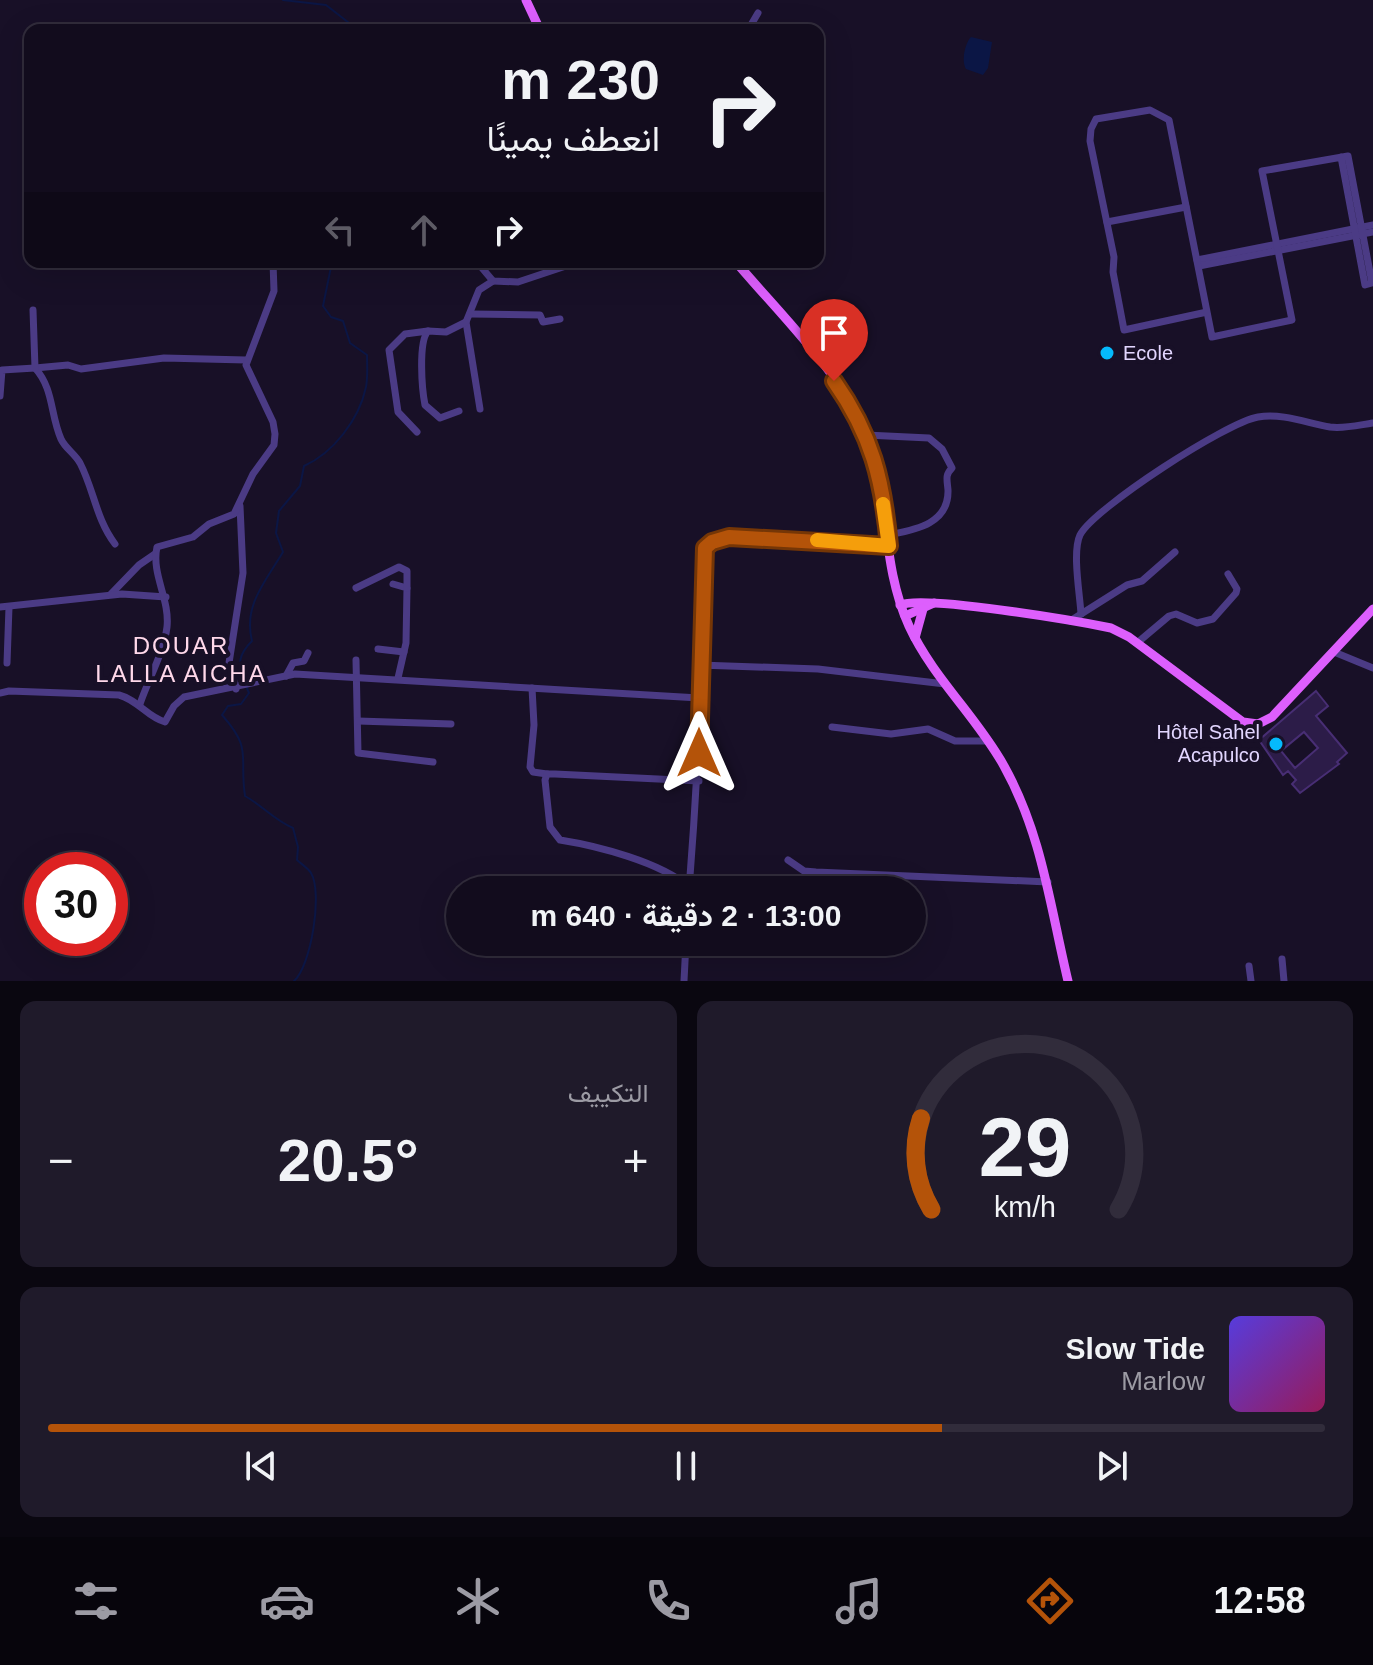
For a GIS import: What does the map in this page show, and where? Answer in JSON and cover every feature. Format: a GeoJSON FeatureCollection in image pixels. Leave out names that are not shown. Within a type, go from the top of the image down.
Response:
{"type":"FeatureCollection","features":[{"type":"Feature","properties":{"kind":"main road"},"geometry":{"type":"LineString","coordinates":[[526,0],[537,24]]}},
{"type":"Feature","properties":{"kind":"main road"},"geometry":{"type":"LineString","coordinates":[[741,268],[821,362],[855,412],[866,435],[880,485],[900,605],[915,638],[945,684],[989,741],[1022,799],[1048,882],[1068,981]]}},
{"type":"Feature","properties":{"kind":"main road"},"geometry":{"type":"LineString","coordinates":[[896,592],[921,606]]}},
{"type":"Feature","properties":{"kind":"main road"},"geometry":{"type":"LineString","coordinates":[[900,605],[934,603],[1111,628],[1137,643],[1238,719],[1253,725],[1268,721],[1373,609]]}},
{"type":"Feature","properties":{"kind":"main road"},"geometry":{"type":"LineString","coordinates":[[905,616],[921,606]]}},
{"type":"Feature","properties":{"kind":"main road"},"geometry":{"type":"LineString","coordinates":[[915,638],[921,606]]}},
{"type":"Feature","properties":{"kind":"street"},"geometry":{"type":"LineString","coordinates":[[752,24],[758,13]]}},
{"type":"Feature","properties":{"kind":"street"},"geometry":{"type":"LineString","coordinates":[[1207,312],[1124,330],[1090,141],[1091,129],[1099,118],[1150,110],[1169,120],[1212,337],[1292,320],[1262,171],[1344,156],[1362,232],[1372,283],[1365,285],[1362,232]]}},
{"type":"Feature","properties":{"kind":"street"},"geometry":{"type":"LineString","coordinates":[[1107,222],[1186,207]]}},
{"type":"Feature","properties":{"kind":"street"},"geometry":{"type":"LineString","coordinates":[[1198,263],[1362,232],[1373,225]]}},
{"type":"Feature","properties":{"kind":"street"},"geometry":{"type":"LineString","coordinates":[[140,704],[167,628],[166,597],[154,561],[157,547],[193,537],[209,524],[234,514],[253,474],[274,445],[273,422],[248,374],[246,360],[274,291],[273,268]]}},
{"type":"Feature","properties":{"kind":"street"},"geometry":{"type":"LineString","coordinates":[[482,268],[493,281]]}},
{"type":"Feature","properties":{"kind":"street"},"geometry":{"type":"LineString","coordinates":[[417,432],[398,412],[389,350],[405,334],[446,332],[466,322],[479,290],[493,281],[518,282],[560,268]]}},
{"type":"Feature","properties":{"kind":"street"},"geometry":{"type":"LineString","coordinates":[[33,310],[35,368],[47,383],[62,442],[78,460],[89,481],[100,522],[115,544]]}},
{"type":"Feature","properties":{"kind":"street"},"geometry":{"type":"LineString","coordinates":[[471,314],[540,315],[543,322],[560,319]]}},
{"type":"Feature","properties":{"kind":"street"},"geometry":{"type":"LineString","coordinates":[[466,322],[480,409]]}},
{"type":"Feature","properties":{"kind":"street"},"geometry":{"type":"LineString","coordinates":[[428,331],[420,351],[425,405],[440,418],[459,411]]}},
{"type":"Feature","properties":{"kind":"street"},"geometry":{"type":"LineString","coordinates":[[0,396],[2,370],[68,365],[81,369],[164,358],[246,360]]}},
{"type":"Feature","properties":{"kind":"street"},"geometry":{"type":"LineString","coordinates":[[1081,614],[1079,537],[1122,495],[1219,434],[1258,417],[1306,419],[1331,427],[1373,423]]}},
{"type":"Feature","properties":{"kind":"street"},"geometry":{"type":"LineString","coordinates":[[690,876],[699,781],[699,665],[705,548],[712,542],[729,537],[888,540],[935,520],[947,500],[946,476],[952,468],[942,449],[932,439],[866,435]]}},
{"type":"Feature","properties":{"kind":"street"},"geometry":{"type":"LineString","coordinates":[[236,689],[229,663],[243,573],[240,506]]}},
{"type":"Feature","properties":{"kind":"street"},"geometry":{"type":"LineString","coordinates":[[1070,621],[1127,585],[1142,581],[1175,552]]}},
{"type":"Feature","properties":{"kind":"street"},"geometry":{"type":"LineString","coordinates":[[109,596],[139,565],[155,554]]}},
{"type":"Feature","properties":{"kind":"street"},"geometry":{"type":"LineString","coordinates":[[356,588],[399,567],[407,571],[404,652],[398,678]]}},
{"type":"Feature","properties":{"kind":"street"},"geometry":{"type":"LineString","coordinates":[[1137,643],[1169,616],[1176,614],[1197,623],[1213,619],[1236,593],[1237,589],[1228,574]]}},
{"type":"Feature","properties":{"kind":"street"},"geometry":{"type":"LineString","coordinates":[[393,584],[407,588]]}},
{"type":"Feature","properties":{"kind":"street"},"geometry":{"type":"LineString","coordinates":[[7,663],[4,607],[109,596],[166,597]]}},
{"type":"Feature","properties":{"kind":"street"},"geometry":{"type":"LineString","coordinates":[[378,649],[404,652]]}},
{"type":"Feature","properties":{"kind":"street"},"geometry":{"type":"LineString","coordinates":[[1334,652],[1373,668]]}},
{"type":"Feature","properties":{"kind":"street"},"geometry":{"type":"LineString","coordinates":[[286,676],[293,663],[304,661],[308,653]]}},
{"type":"Feature","properties":{"kind":"street"},"geometry":{"type":"LineString","coordinates":[[356,660],[358,753],[433,762]]}},
{"type":"Feature","properties":{"kind":"street"},"geometry":{"type":"LineString","coordinates":[[699,665],[818,669],[945,684]]}},
{"type":"Feature","properties":{"kind":"street"},"geometry":{"type":"LineString","coordinates":[[0,693],[119,695],[140,704],[154,718],[165,722],[174,706],[184,697],[236,689],[286,676],[398,678],[699,698]]}},
{"type":"Feature","properties":{"kind":"street"},"geometry":{"type":"LineString","coordinates":[[532,688],[534,725],[530,767],[533,772],[699,781]]}},
{"type":"Feature","properties":{"kind":"street"},"geometry":{"type":"LineString","coordinates":[[358,721],[451,724]]}},
{"type":"Feature","properties":{"kind":"street"},"geometry":{"type":"LineString","coordinates":[[832,727],[891,734],[928,729],[955,741],[989,741]]}},
{"type":"Feature","properties":{"kind":"street"},"geometry":{"type":"LineString","coordinates":[[547,774],[550,827],[560,840],[587,844],[674,876]]}},
{"type":"Feature","properties":{"kind":"street"},"geometry":{"type":"LineString","coordinates":[[788,860],[804,871],[1048,882]]}},
{"type":"Feature","properties":{"kind":"street"},"geometry":{"type":"LineString","coordinates":[[684,981],[685,956]]}},
{"type":"Feature","properties":{"kind":"street"},"geometry":{"type":"LineString","coordinates":[[1282,959],[1284,981]]}},
{"type":"Feature","properties":{"kind":"street"},"geometry":{"type":"LineString","coordinates":[[1249,966],[1251,981]]}},
{"type":"Feature","properties":{"kind":"shaded area"},"geometry":{"type":"Polygon","coordinates":[[[971,37],[992,42],[988,68],[983,75],[965,66],[964,52],[971,37]]]}},
{"type":"Feature","properties":{"kind":"building","name":"Hôtel Sahel Acapulco"},"geometry":{"type":"Polygon","coordinates":[[[1316,691],[1328,706],[1316,716],[1347,753],[1337,762],[1339,764],[1300,793],[1292,784],[1296,780],[1288,771],[1283,775],[1259,740],[1316,691]],[[1304,732],[1281,751],[1295,768],[1318,748],[1304,732]]]}},
{"type":"Feature","properties":{"kind":"waterway"},"geometry":{"type":"LineString","coordinates":[[283,0],[326,5],[350,24]]}},
{"type":"Feature","properties":{"kind":"waterway"},"geometry":{"type":"LineString","coordinates":[[244,680],[240,659],[252,641],[253,605],[283,552],[276,533],[279,511],[300,486],[304,466],[335,444],[351,423],[366,387],[367,355],[350,343],[343,321],[331,317],[323,306],[331,268]]}},
{"type":"Feature","properties":{"kind":"waterway"},"geometry":{"type":"LineString","coordinates":[[246,686],[249,693],[241,704],[228,706],[222,715],[241,745],[245,796],[293,828],[298,847],[297,860],[310,871],[314,883],[315,912],[310,946],[306,961],[294,981]]}},
{"type":"Feature","properties":{"kind":"slow traffic"},"geometry":{"type":"LineString","coordinates":[[817,540],[889,546],[883,504]]}},
{"type":"Feature","properties":{"kind":"place","name":"Ecole"},"geometry":{"type":"Point","coordinates":[1107,353]}},
{"type":"Feature","properties":{"kind":"place","name":"Hôtel Sahel Acapulco"},"geometry":{"type":"Point","coordinates":[1276,744]}},
{"type":"Feature","properties":{"kind":"district","name":"DOUAR LALLA AICHA"},"geometry":{"type":"Point","coordinates":[181,659]}},
{"type":"Feature","properties":{"kind":"route"},"geometry":{"type":"LineString","coordinates":[[699,753],[699,665],[705,548],[712,542],[729,537],[827,540],[889,546],[873,453],[862,424],[834,381]]}}]}
